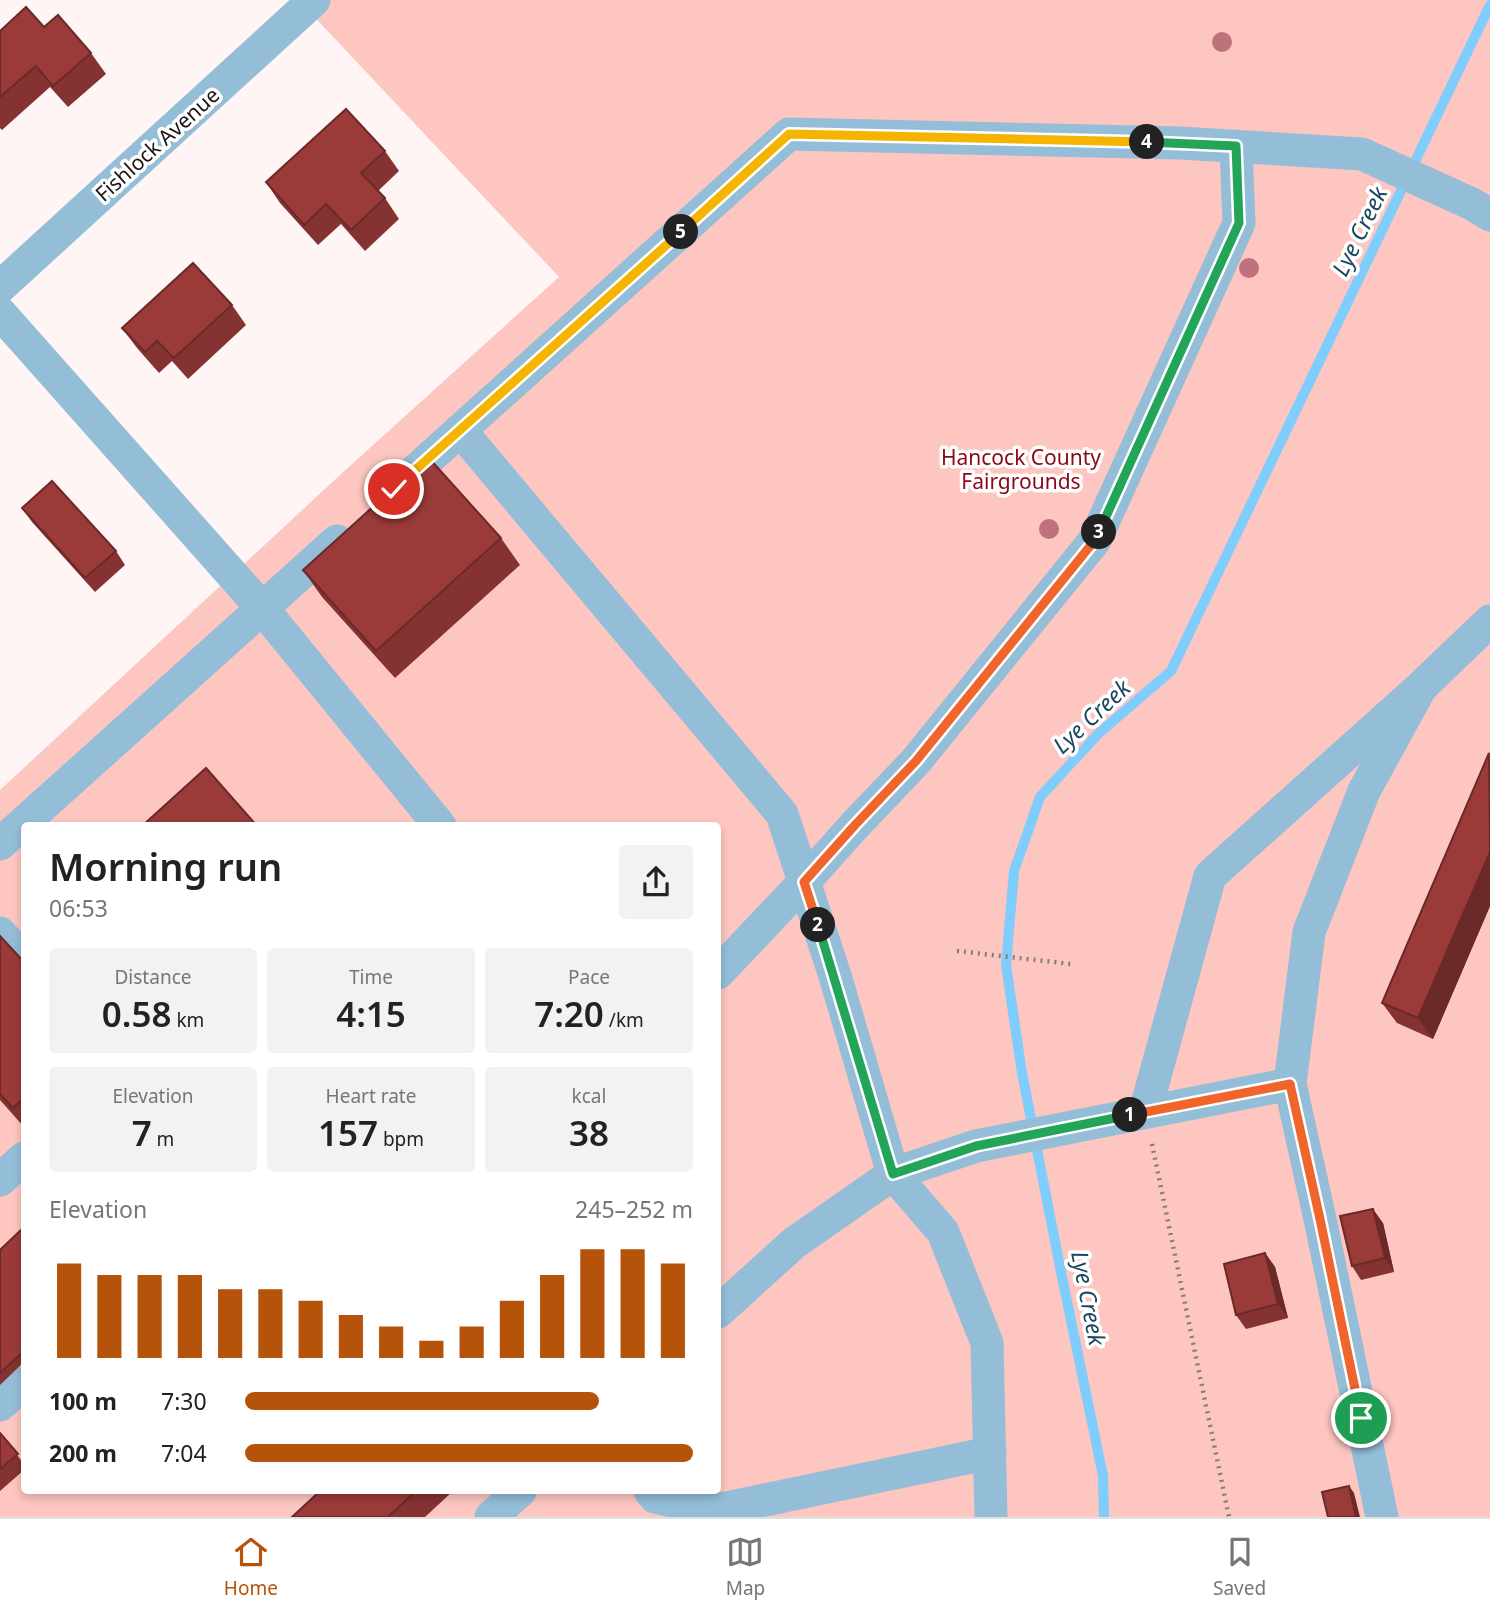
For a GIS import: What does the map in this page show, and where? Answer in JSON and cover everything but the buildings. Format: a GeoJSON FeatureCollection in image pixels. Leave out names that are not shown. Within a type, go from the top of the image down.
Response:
{"type":"FeatureCollection","features":[{"type":"Feature","properties":{"kind":"street","name":"Fishlock Avenue"},"geometry":{"type":"LineString","coordinates":[[0,287],[314,0]]}},
{"type":"Feature","properties":{"kind":"street"},"geometry":{"type":"LineString","coordinates":[[24,822],[789,134],[1180,143],[1362,154],[1472,204],[1490,215]]}},
{"type":"Feature","properties":{"kind":"street"},"geometry":{"type":"LineString","coordinates":[[721,970],[916,761],[1095,540],[1239,223],[1236,146]]}},
{"type":"Feature","properties":{"kind":"street"},"geometry":{"type":"LineString","coordinates":[[0,313],[262,608],[437,822]]}},
{"type":"Feature","properties":{"kind":"street"},"geometry":{"type":"LineString","coordinates":[[460,430],[782,814],[893,1174],[943,1232],[987,1343],[991,1517]]}},
{"type":"Feature","properties":{"kind":"street"},"geometry":{"type":"LineString","coordinates":[[1145,1112],[1210,876],[1421,687],[1490,621]]}},
{"type":"Feature","properties":{"kind":"street"},"geometry":{"type":"LineString","coordinates":[[1382,1517],[1290,1084],[1309,932],[1364,791],[1421,687]]}},
{"type":"Feature","properties":{"kind":"street"},"geometry":{"type":"LineString","coordinates":[[0,844],[21,825]]}},
{"type":"Feature","properties":{"kind":"street"},"geometry":{"type":"LineString","coordinates":[[0,933],[21,958]]}},
{"type":"Feature","properties":{"kind":"street"},"geometry":{"type":"LineString","coordinates":[[721,1309],[794,1242],[893,1174],[976,1146],[1290,1084]]}},
{"type":"Feature","properties":{"kind":"street"},"geometry":{"type":"LineString","coordinates":[[0,1180],[21,1161]]}},
{"type":"Feature","properties":{"kind":"street"},"geometry":{"type":"LineString","coordinates":[[0,1405],[21,1386]]}},
{"type":"Feature","properties":{"kind":"street"},"geometry":{"type":"LineString","coordinates":[[652,1494],[655,1497],[712,1511],[990,1453]]}},
{"type":"Feature","properties":{"kind":"path"},"geometry":{"type":"LineString","coordinates":[[957,951],[1071,964]]}},
{"type":"Feature","properties":{"kind":"path"},"geometry":{"type":"LineString","coordinates":[[1145,1112],[1229,1517]]}},
{"type":"Feature","properties":{"kind":"green space","name":"Hancock County Fairgrounds"},"geometry":{"type":"Polygon","coordinates":[[[315,0],[1490,0],[1490,1517],[0,1517],[0,790],[340,475],[559,277],[306,8],[315,0]]]}},
{"type":"Feature","properties":{"kind":"waterway","name":"Lye Creek"},"geometry":{"type":"LineString","coordinates":[[1104,1517],[1103,1476],[1022,1073],[1006,965],[1014,871],[1040,797],[1098,734],[1171,671],[1490,5]]}},
{"type":"Feature","properties":{"kind":"route"},"geometry":{"type":"LineString","coordinates":[[394,489],[789,134],[1236,146],[1239,223],[1095,540],[916,761],[804,882],[893,1174],[976,1146],[1290,1084],[1361,1418]]}}]}
